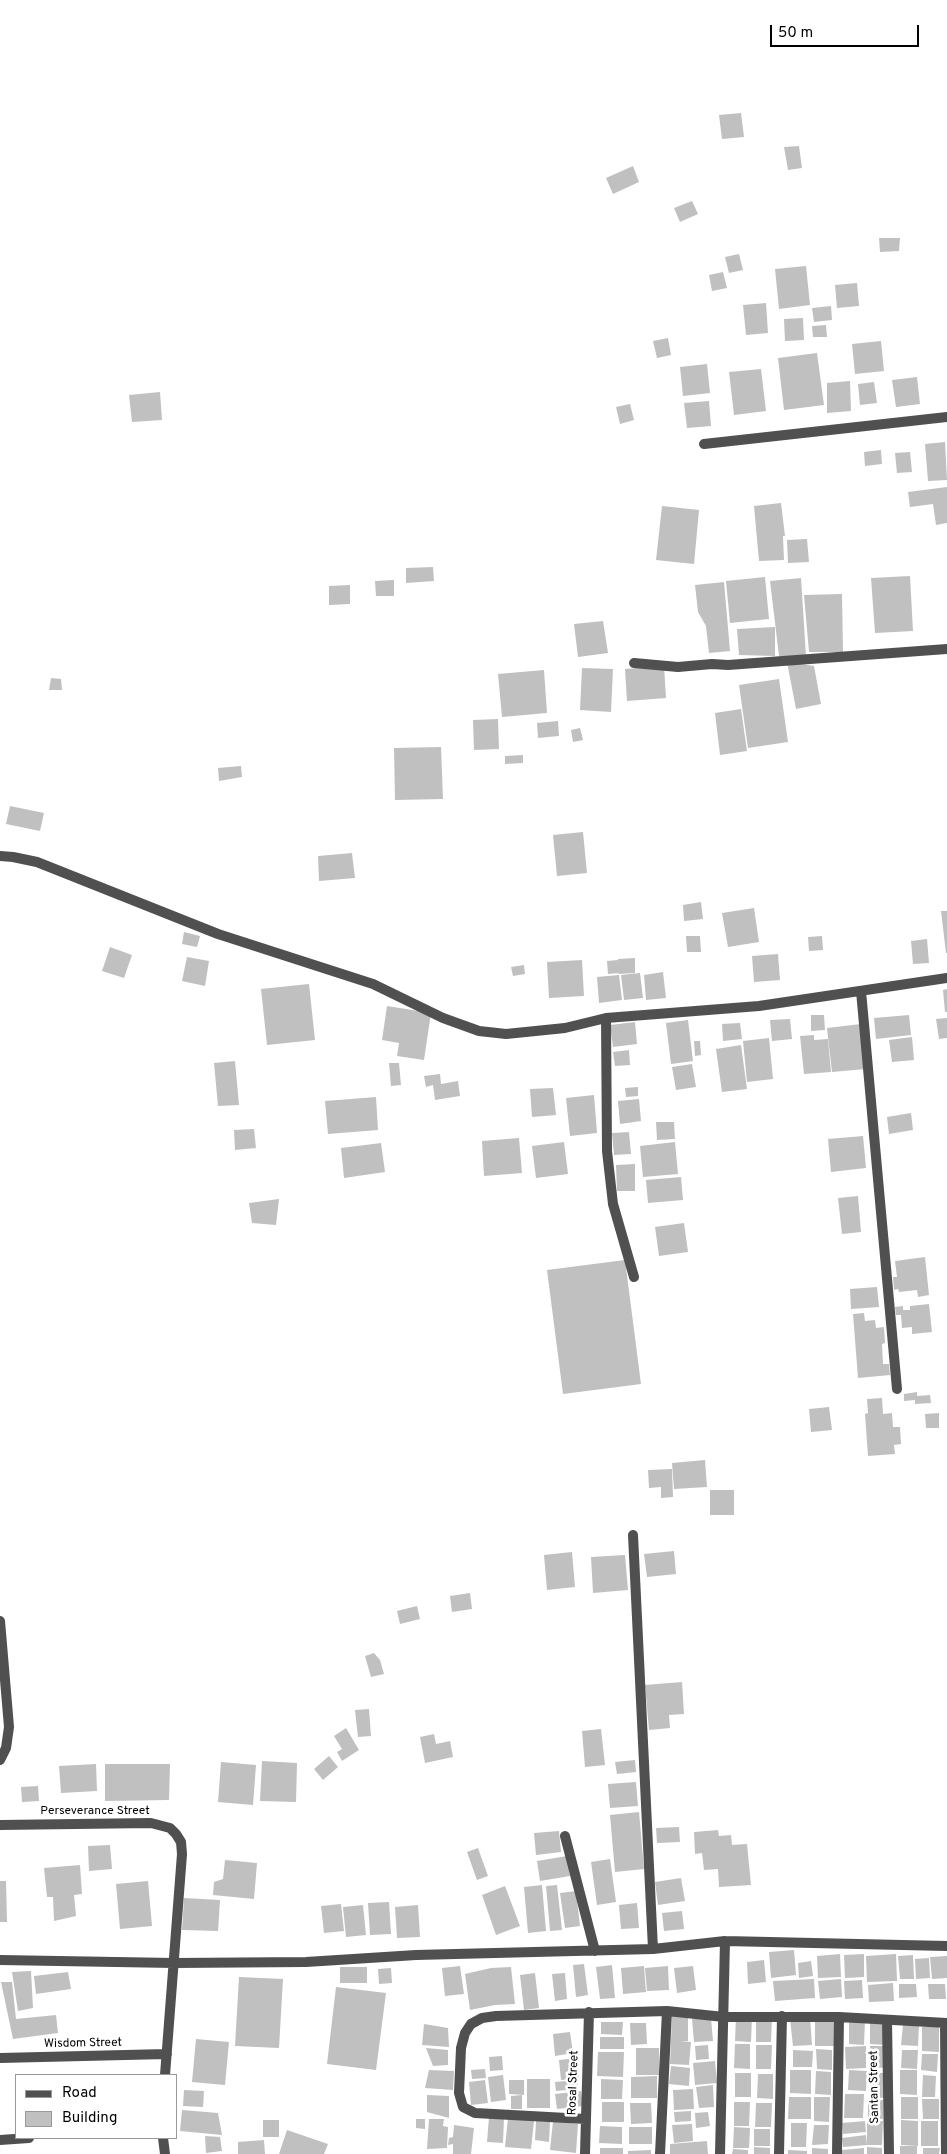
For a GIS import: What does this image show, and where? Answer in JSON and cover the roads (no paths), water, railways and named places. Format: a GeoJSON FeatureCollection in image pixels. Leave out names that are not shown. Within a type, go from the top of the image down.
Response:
{"type":"FeatureCollection","features":[{"type":"Feature","properties":{"kind":"street"},"geometry":{"type":"LineString","coordinates":[[704,444],[947,417]]}},
{"type":"Feature","properties":{"kind":"street"},"geometry":{"type":"LineString","coordinates":[[634,662],[678,668],[712,664],[728,665],[947,649]]}},
{"type":"Feature","properties":{"kind":"street"},"geometry":{"type":"LineString","coordinates":[[0,856],[37,862],[218,934],[373,984],[443,1018],[479,1031],[506,1034],[565,1028],[606,1018],[759,1006],[947,978]]}},
{"type":"Feature","properties":{"kind":"street"},"geometry":{"type":"LineString","coordinates":[[861,991],[897,1389]]}},
{"type":"Feature","properties":{"kind":"street"},"geometry":{"type":"LineString","coordinates":[[606,1018],[607,1151],[613,1204],[634,1277]]}},
{"type":"Feature","properties":{"kind":"street"},"geometry":{"type":"LineString","coordinates":[[633,1535],[653,1949]]}},
{"type":"Feature","properties":{"kind":"street"},"geometry":{"type":"LineString","coordinates":[[0,1621],[9,1727],[6,1748],[0,1760]]}},
{"type":"Feature","properties":{"kind":"street","name":"Perseverance Street"},"geometry":{"type":"LineString","coordinates":[[0,1825],[151,1823],[170,1828],[180,1842],[182,1854],[174,1964]]}},
{"type":"Feature","properties":{"kind":"street"},"geometry":{"type":"LineString","coordinates":[[565,1836],[595,1951]]}},
{"type":"Feature","properties":{"kind":"street"},"geometry":{"type":"LineString","coordinates":[[720,2154],[725,1941]]}},
{"type":"Feature","properties":{"kind":"street"},"geometry":{"type":"LineString","coordinates":[[0,1960],[174,1964],[306,1962],[416,1955],[653,1949],[725,1941],[947,1946]]}},
{"type":"Feature","properties":{"kind":"street"},"geometry":{"type":"LineString","coordinates":[[165,2074],[174,1964]]}},
{"type":"Feature","properties":{"kind":"street"},"geometry":{"type":"LineString","coordinates":[[585,2119],[475,2113],[463,2107],[459,2094],[461,2048],[465,2033],[471,2024],[482,2018],[496,2016],[589,2012],[667,2012],[724,2017],[839,2017],[946,2023],[946,2154]]}},
{"type":"Feature","properties":{"kind":"street","name":"Rosal Street"},"geometry":{"type":"LineString","coordinates":[[585,2154],[589,2012]]}},
{"type":"Feature","properties":{"kind":"street"},"geometry":{"type":"LineString","coordinates":[[660,2154],[667,2012]]}},
{"type":"Feature","properties":{"kind":"street"},"geometry":{"type":"LineString","coordinates":[[779,2154],[782,2016]]}},
{"type":"Feature","properties":{"kind":"street"},"geometry":{"type":"LineString","coordinates":[[837,2154],[839,2017]]}},
{"type":"Feature","properties":{"kind":"street","name":"Santan Street"},"geometry":{"type":"LineString","coordinates":[[887,2020],[889,2154]]}},
{"type":"Feature","properties":{"kind":"street","name":"Wisdom Street"},"geometry":{"type":"LineString","coordinates":[[0,2058],[167,2054]]}},
{"type":"Feature","properties":{"kind":"street"},"geometry":{"type":"LineString","coordinates":[[0,2140],[15,2139]]}},
{"type":"Feature","properties":{"kind":"street"},"geometry":{"type":"LineString","coordinates":[[163,2139],[165,2154]]}}]}
